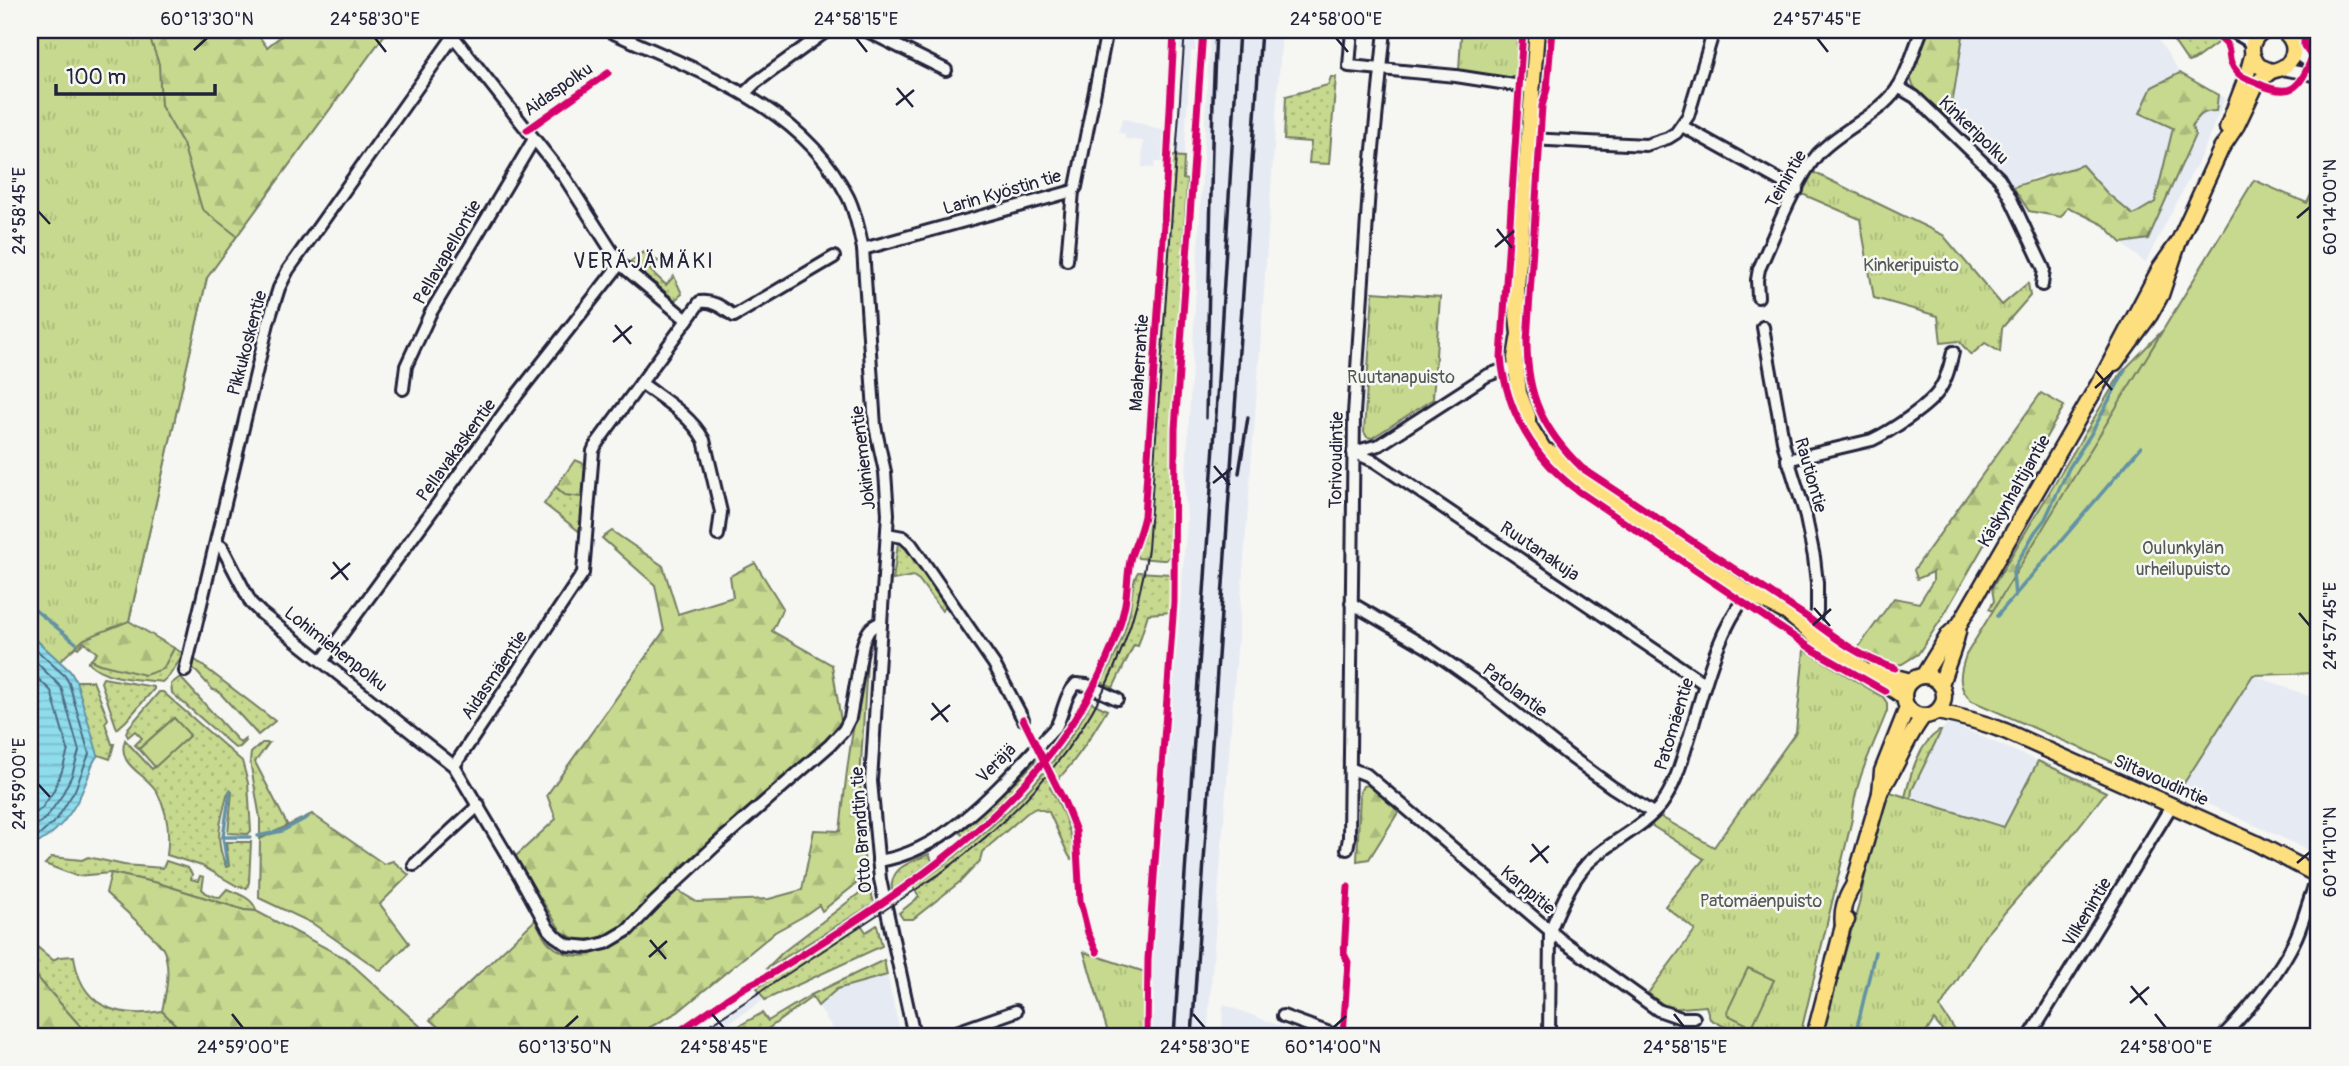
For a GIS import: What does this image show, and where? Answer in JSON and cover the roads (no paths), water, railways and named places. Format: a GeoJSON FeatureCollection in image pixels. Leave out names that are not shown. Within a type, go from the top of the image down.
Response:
{"type":"FeatureCollection","features":[{"type":"Feature","properties":{"kind":"main road"},"geometry":{"type":"LineString","coordinates":[[1537,30],[1517,315],[1519,334],[1516,363],[1519,393],[1528,416],[1538,426],[1552,453],[1572,473],[1748,593],[1774,604],[1799,621],[1807,631],[1867,670],[1905,702],[1912,713],[1930,714]]}},
{"type":"Feature","properties":{"kind":"main road"},"geometry":{"type":"LineString","coordinates":[[2265,30],[2258,34],[2252,51],[2259,66],[2276,70]]}},
{"type":"Feature","properties":{"kind":"main road","name":"Käskynhaltijantie"},"geometry":{"type":"LineString","coordinates":[[1917,678],[1949,634],[1959,625],[2103,376],[2160,268],[2179,241],[2221,149],[2237,125],[2257,83],[2291,61],[2289,36]]}},
{"type":"Feature","properties":{"kind":"main road","name":"Käskynhaltijantie"},"geometry":{"type":"LineString","coordinates":[[2221,149],[2246,78],[2252,51]]}},
{"type":"Feature","properties":{"kind":"main road","name":"Käskynhaltijantie"},"geometry":{"type":"LineString","coordinates":[[1942,691],[1947,663],[1958,640],[1959,625]]}},
{"type":"Feature","properties":{"kind":"main road"},"geometry":{"type":"LineString","coordinates":[[1867,670],[1933,678],[1942,691],[1943,704],[1911,732],[1892,776],[1880,793]]}},
{"type":"Feature","properties":{"kind":"main road"},"geometry":{"type":"LineString","coordinates":[[1814,1036],[1843,926],[1841,915],[1845,899],[1853,886],[1880,793],[1882,771],[1905,702],[1906,688],[1917,678]]}},
{"type":"Feature","properties":{"kind":"main road","name":"Siltavoudintie"},"geometry":{"type":"LineString","coordinates":[[1942,691],[1985,723],[2172,805],[2319,876]]}},
{"type":"Feature","properties":{"kind":"main road","name":"Siltavoudintie"},"geometry":{"type":"LineString","coordinates":[[1930,714],[1958,716],[1985,723]]}},
{"type":"Feature","properties":{"kind":"street","name":"Jokiniementie"},"geometry":{"type":"LineString","coordinates":[[607,30],[745,93],[786,122],[825,162],[849,199],[863,248],[875,425],[885,472],[887,534],[902,537],[911,544],[994,664],[1023,719]]}},
{"type":"Feature","properties":{"kind":"street"},"geometry":{"type":"LineString","coordinates":[[745,93],[828,30]]}},
{"type":"Feature","properties":{"kind":"street"},"geometry":{"type":"LineString","coordinates":[[865,30],[946,70]]}},
{"type":"Feature","properties":{"kind":"street","name":"Larin Kyöstin tie"},"geometry":{"type":"LineString","coordinates":[[863,248],[1073,191],[1076,187],[1107,30]]}},
{"type":"Feature","properties":{"kind":"street"},"geometry":{"type":"LineString","coordinates":[[1352,30],[1349,66],[1456,76],[1533,88]]}},
{"type":"Feature","properties":{"kind":"street","name":"Torivoudintie"},"geometry":{"type":"LineString","coordinates":[[1347,849],[1352,769],[1353,452],[1369,189],[1385,30]]}},
{"type":"Feature","properties":{"kind":"street"},"geometry":{"type":"LineString","coordinates":[[1530,139],[1646,145],[1668,138],[1682,126],[1688,116],[1714,30]]}},
{"type":"Feature","properties":{"kind":"street","name":"Teinintie"},"geometry":{"type":"LineString","coordinates":[[1758,297],[1759,269],[1797,190],[1817,156],[1898,88],[1922,30]]}},
{"type":"Feature","properties":{"kind":"street"},"geometry":{"type":"LineString","coordinates":[[2230,30],[2247,40],[2252,51]]}},
{"type":"Feature","properties":{"kind":"street"},"geometry":{"type":"LineString","coordinates":[[455,33],[565,178],[620,264],[687,320]]}},
{"type":"Feature","properties":{"kind":"street","name":"Pikkukoskentie"},"geometry":{"type":"LineString","coordinates":[[186,671],[268,323],[279,288],[314,232],[455,33]]}},
{"type":"Feature","properties":{"kind":"street"},"geometry":{"type":"LineString","coordinates":[[2289,36],[2301,57],[2319,67]]}},
{"type":"Feature","properties":{"kind":"street"},"geometry":{"type":"LineString","coordinates":[[2276,70],[2319,76]]}},
{"type":"Feature","properties":{"kind":"street","name":"Kinkeripolku"},"geometry":{"type":"LineString","coordinates":[[1898,88],[1915,97],[2000,179],[2044,269],[2042,285]]}},
{"type":"Feature","properties":{"kind":"street"},"geometry":{"type":"LineString","coordinates":[[1682,126],[1797,190]]}},
{"type":"Feature","properties":{"kind":"street","name":"Pellavapellontie"},"geometry":{"type":"LineString","coordinates":[[404,389],[406,366],[430,314],[534,139]]}},
{"type":"Feature","properties":{"kind":"street"},"geometry":{"type":"LineString","coordinates":[[1067,260],[1073,191]]}},
{"type":"Feature","properties":{"kind":"street","name":"Aidasmäentie"},"geometry":{"type":"LineString","coordinates":[[454,766],[583,573],[593,451],[597,443],[700,302],[713,303],[734,316],[834,257]]}},
{"type":"Feature","properties":{"kind":"street","name":"Pellavakaskentie"},"geometry":{"type":"LineString","coordinates":[[324,660],[517,395],[620,264]]}},
{"type":"Feature","properties":{"kind":"street","name":"Rautiontie"},"geometry":{"type":"LineString","coordinates":[[1763,327],[1787,460],[1810,532],[1817,583],[1816,616],[1807,631]]}},
{"type":"Feature","properties":{"kind":"street"},"geometry":{"type":"LineString","coordinates":[[1787,460],[1872,440],[1888,431],[1936,395],[1950,368],[1953,352]]}},
{"type":"Feature","properties":{"kind":"street"},"geometry":{"type":"LineString","coordinates":[[1353,452],[1380,445],[1486,376],[1516,363]]}},
{"type":"Feature","properties":{"kind":"street"},"geometry":{"type":"LineString","coordinates":[[641,383],[692,422],[704,440],[722,512],[718,535]]}},
{"type":"Feature","properties":{"kind":"street","name":"Ruutanakuja"},"geometry":{"type":"LineString","coordinates":[[1353,452],[1376,462],[1704,684]]}},
{"type":"Feature","properties":{"kind":"street","name":"Otto Brandtin tie"},"geometry":{"type":"LineString","coordinates":[[887,534],[871,780],[878,860],[888,922],[914,1036]]}},
{"type":"Feature","properties":{"kind":"street","name":"Lohimiehenpolku"},"geometry":{"type":"LineString","coordinates":[[216,543],[222,547],[255,607],[454,766]]}},
{"type":"Feature","properties":{"kind":"street","name":"Patomäentie"},"geometry":{"type":"LineString","coordinates":[[1549,1036],[1550,931],[1573,884],[1587,865],[1653,813],[1675,783],[1704,684],[1730,622],[1748,593]]}},
{"type":"Feature","properties":{"kind":"street","name":"Patolantie"},"geometry":{"type":"LineString","coordinates":[[1351,603],[1428,648],[1479,684],[1567,754],[1653,813]]}},
{"type":"Feature","properties":{"kind":"street"},"geometry":{"type":"LineString","coordinates":[[454,766],[548,928],[568,945],[589,947],[606,943],[628,930],[718,843],[823,752],[844,730],[850,718],[863,644],[872,626],[880,624]]}},
{"type":"Feature","properties":{"kind":"street","name":"Veräjä"},"geometry":{"type":"LineString","coordinates":[[878,860],[923,847],[975,809],[1056,727],[1062,717],[1066,698],[1076,684],[1087,685],[1117,699]]}},
{"type":"Feature","properties":{"kind":"street","name":"Karppitie"},"geometry":{"type":"LineString","coordinates":[[1352,769],[1367,775],[1550,931],[1658,1010],[1681,1018],[1694,1018]]}},
{"type":"Feature","properties":{"kind":"street"},"geometry":{"type":"LineString","coordinates":[[414,865],[479,805]]}},
{"type":"Feature","properties":{"kind":"street","name":"Vilkenintie"},"geometry":{"type":"LineString","coordinates":[[2031,1036],[2172,805]]}},
{"type":"Feature","properties":{"kind":"street"},"geometry":{"type":"LineString","coordinates":[[2223,1036],[2257,998],[2284,960],[2300,929],[2319,876]]}},
{"type":"Feature","properties":{"kind":"street"},"geometry":{"type":"LineString","coordinates":[[944,1036],[1016,1011]]}},
{"type":"Feature","properties":{"kind":"street"},"geometry":{"type":"LineString","coordinates":[[1283,1016],[1338,1036]]}},
{"type":"Feature","properties":{"kind":"water"},"geometry":{"type":"Polygon","coordinates":[[[30,634],[70,671],[76,681],[98,755],[65,820],[49,836],[30,847],[30,634]]]}},
{"type":"Feature","properties":{"kind":"waterway"},"geometry":{"type":"LineString","coordinates":[[2015,597],[2013,572],[2018,561],[2045,519],[2069,468],[2091,434],[2125,370]]}},
{"type":"Feature","properties":{"kind":"waterway"},"geometry":{"type":"LineString","coordinates":[[1997,616],[2141,447]]}},
{"type":"Feature","properties":{"kind":"waterway"},"geometry":{"type":"LineString","coordinates":[[30,606],[76,643]]}},
{"type":"Feature","properties":{"kind":"waterway"},"geometry":{"type":"LineString","coordinates":[[227,864],[223,837],[230,792]]}},
{"type":"Feature","properties":{"kind":"waterway"},"geometry":{"type":"LineString","coordinates":[[258,836],[282,831],[308,817]]}},
{"type":"Feature","properties":{"kind":"waterway"},"geometry":{"type":"LineString","coordinates":[[223,837],[250,837]]}},
{"type":"Feature","properties":{"kind":"waterway"},"geometry":{"type":"LineString","coordinates":[[1855,1036],[1875,952]]}},
{"type":"Feature","properties":{"kind":"tram line"},"geometry":{"type":"LineString","coordinates":[[693,1036],[941,873],[981,841],[1018,807],[1051,771],[1079,732],[1103,691],[1123,647],[1138,600],[1148,549],[1185,30]]}},
{"type":"Feature","properties":{"kind":"railway"},"geometry":{"type":"LineString","coordinates":[[1206,418],[1216,30]]}},
{"type":"Feature","properties":{"kind":"railway"},"geometry":{"type":"LineString","coordinates":[[1174,1036],[1239,30]]}},
{"type":"Feature","properties":{"kind":"railway"},"geometry":{"type":"LineString","coordinates":[[1192,1036],[1261,30]]}},
{"type":"Feature","properties":{"kind":"railway"},"geometry":{"type":"LineString","coordinates":[[1239,473],[1248,417]]}},
{"type":"Feature","properties":{"kind":"district","name":"VERÄJÄMÄKI"},"geometry":{"type":"Point","coordinates":[644,261]}},
{"type":"Feature","properties":{"kind":"park label","name":"Kinkeripuisto"},"geometry":{"type":"Point","coordinates":[1911,265]}},
{"type":"Feature","properties":{"kind":"park label","name":"Ruutanapuisto"},"geometry":{"type":"Point","coordinates":[1401,377]}},
{"type":"Feature","properties":{"kind":"park label","name":"Oulunkylän urheilupuisto"},"geometry":{"type":"Point","coordinates":[2183,558]}},
{"type":"Feature","properties":{"kind":"park label","name":"Patomäenpuisto"},"geometry":{"type":"Point","coordinates":[1761,901]}}]}
